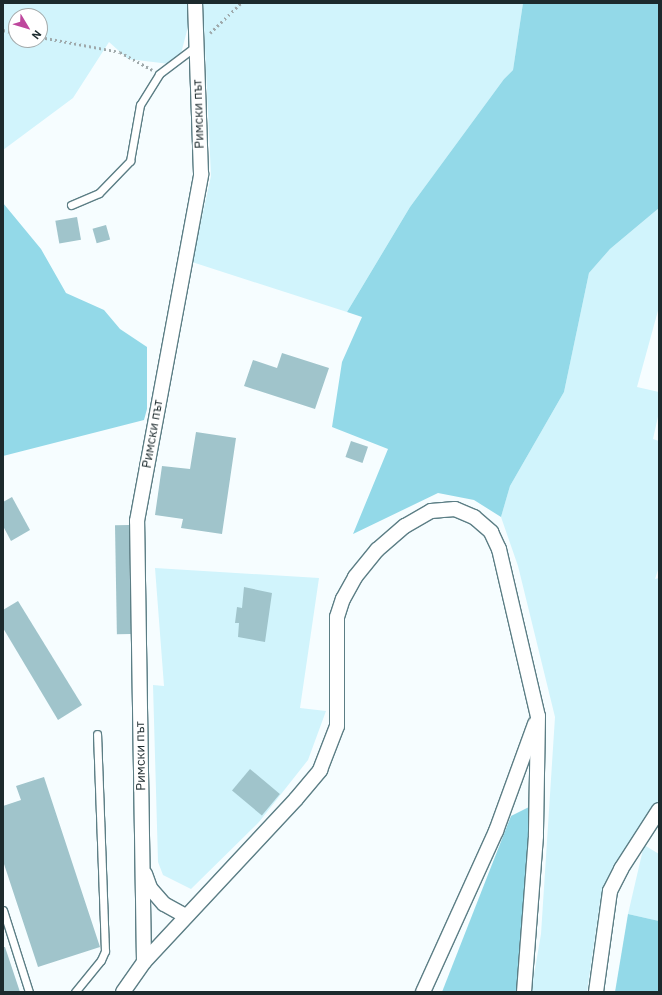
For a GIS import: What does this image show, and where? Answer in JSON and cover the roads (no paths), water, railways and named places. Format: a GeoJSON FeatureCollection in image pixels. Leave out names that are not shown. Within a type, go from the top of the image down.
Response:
{"type":"FeatureCollection","features":[{"type":"Feature","properties":{"kind":"street","name":"Римски път"},"geometry":{"type":"LineString","coordinates":[[144,962],[137,521],[201,174],[195,3]]}},
{"type":"Feature","properties":{"kind":"street"},"geometry":{"type":"LineString","coordinates":[[123,992],[144,962],[296,799],[320,770],[337,726],[337,617],[343,599],[355,577],[377,550],[405,526],[432,511],[454,509],[474,518],[490,532],[499,550],[538,716],[536,836],[524,992]]}},
{"type":"Feature","properties":{"kind":"street"},"geometry":{"type":"LineString","coordinates":[[423,992],[496,831],[538,716]]}},
{"type":"Feature","properties":{"kind":"street"},"geometry":{"type":"LineString","coordinates":[[596,992],[610,891],[621,869],[659,810]]}},
{"type":"Feature","properties":{"kind":"street","name":"Римски път"},"geometry":{"type":"LineString","coordinates":[[143,868],[150,888],[157,897],[171,909],[186,916]]}},
{"type":"Feature","properties":{"kind":"lane"},"geometry":{"type":"LineString","coordinates":[[71,205],[99,193],[130,161],[140,105],[159,74],[196,46]]}},
{"type":"Feature","properties":{"kind":"lane"},"geometry":{"type":"LineString","coordinates":[[75,992],[101,960],[105,951],[97,734]]}},
{"type":"Feature","properties":{"kind":"lane"},"geometry":{"type":"LineString","coordinates":[[3,910],[29,992]]}}]}
